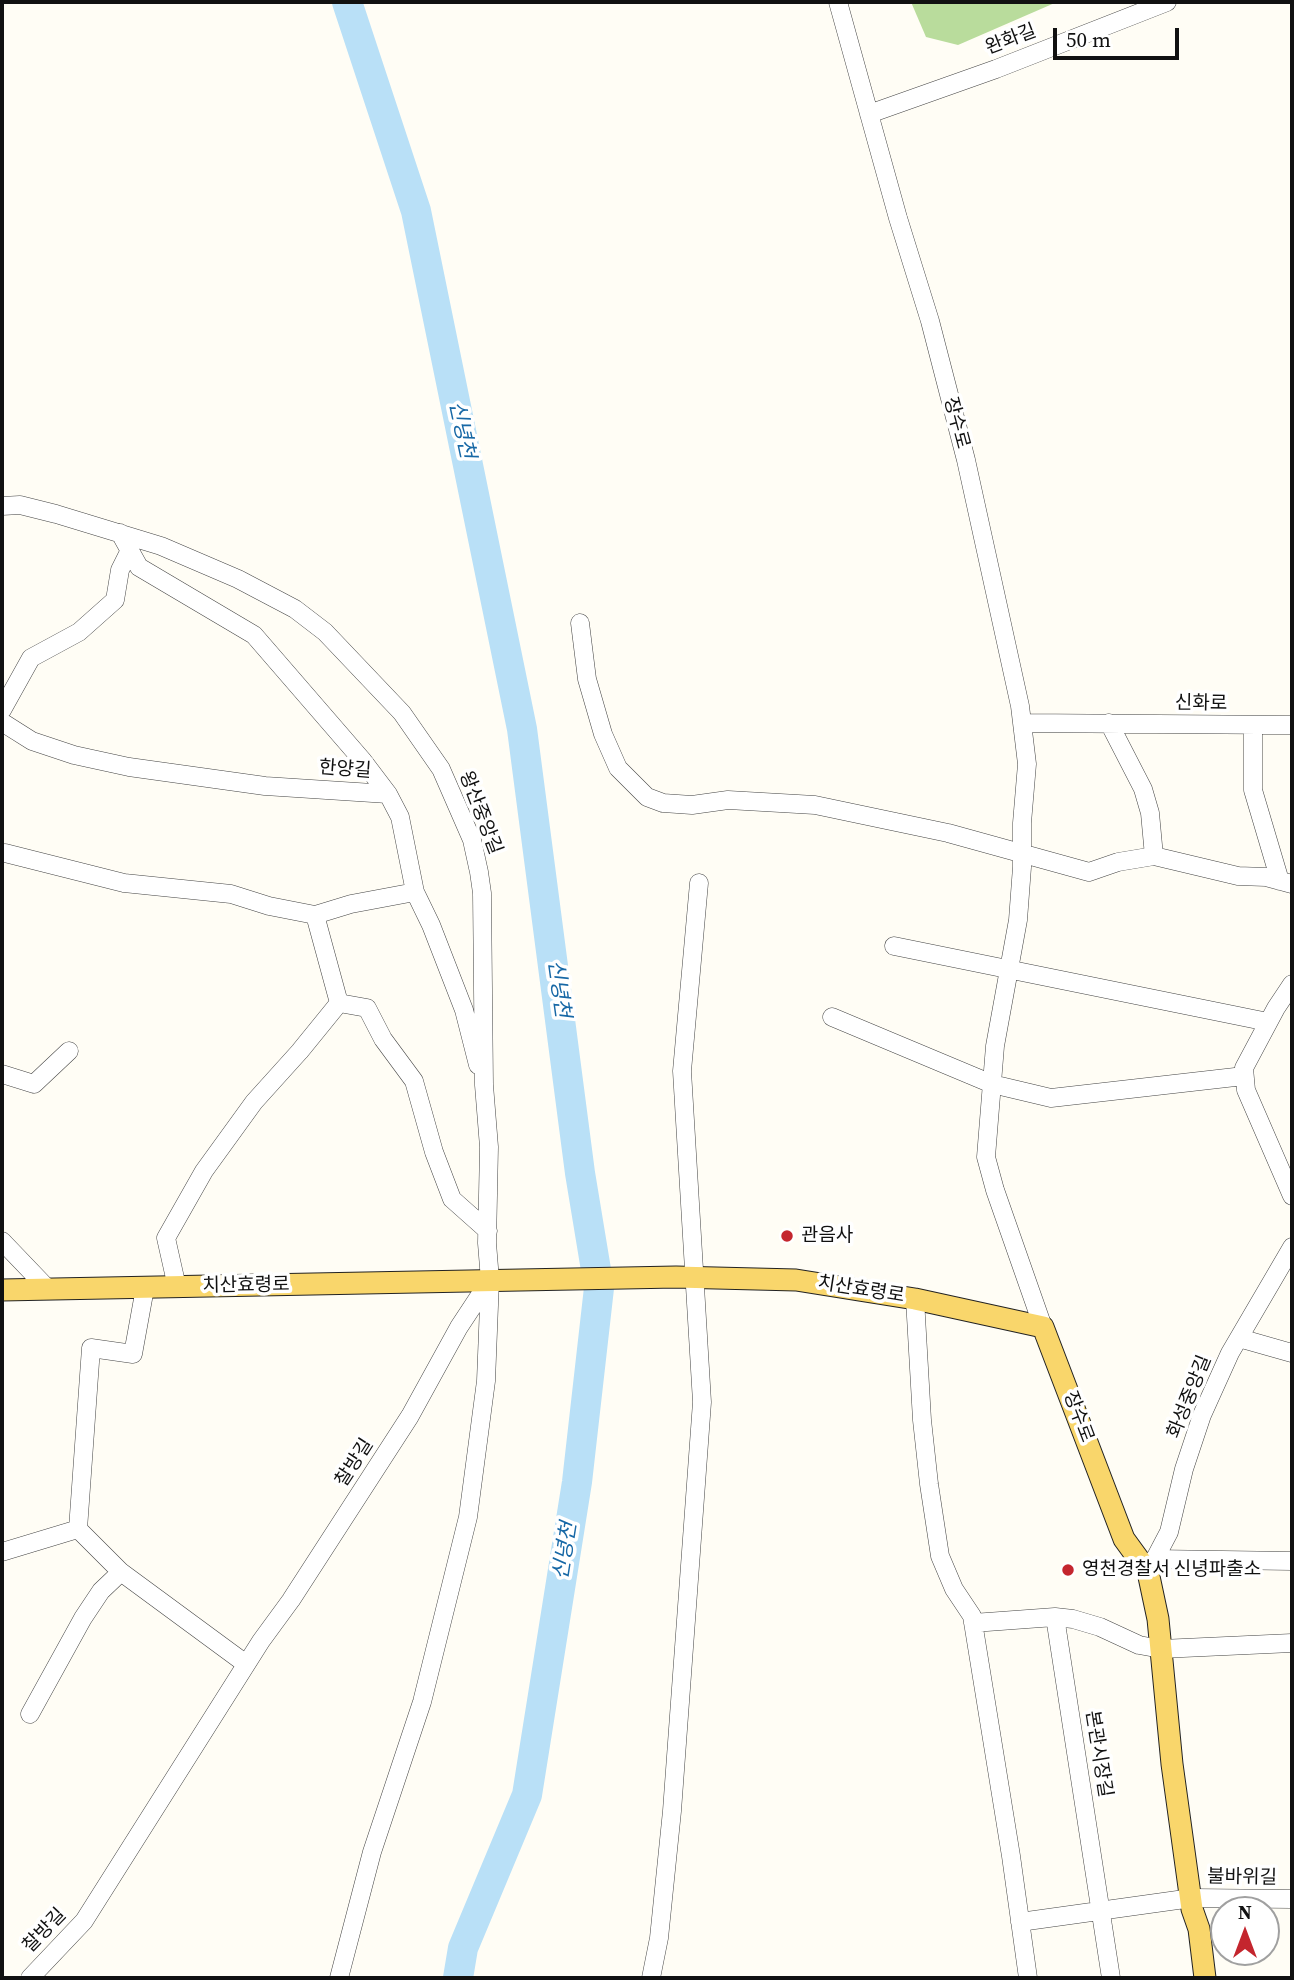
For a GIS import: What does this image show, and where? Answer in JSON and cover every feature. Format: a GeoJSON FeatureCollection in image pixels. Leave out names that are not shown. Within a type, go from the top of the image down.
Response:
{"type":"FeatureCollection","features":[{"type":"Feature","properties":{"kind":"main road","name":"치산효령로"},"geometry":{"type":"LineString","coordinates":[[2,1290],[685,1277],[796,1280],[855,1287],[1043,1327]]}},
{"type":"Feature","properties":{"kind":"main road","name":"장수로"},"geometry":{"type":"LineString","coordinates":[[1043,1327],[1124,1539],[1151,1566],[1172,1764],[1192,1909],[1199,1929],[1205,1978]]}},
{"type":"Feature","properties":{"kind":"street","name":"장수로"},"geometry":{"type":"LineString","coordinates":[[838,2],[929,321],[962,448],[1022,723],[1027,764],[1018,920],[995,1045],[986,1157],[1043,1327]]}},
{"type":"Feature","properties":{"kind":"street","name":"완화길"},"geometry":{"type":"LineString","coordinates":[[869,114],[1167,2]]}},
{"type":"Feature","properties":{"kind":"street","name":"왕산중앙길"},"geometry":{"type":"LineString","coordinates":[[2,506],[20,505],[161,546],[238,579],[295,609],[324,632],[402,713],[441,769],[472,841],[482,892],[484,1085],[489,1147],[490,1280],[486,1381],[467,1517],[422,1702],[372,1852],[339,1978]]}},
{"type":"Feature","properties":{"kind":"street"},"geometry":{"type":"LineString","coordinates":[[120,533],[139,567],[254,635],[363,761],[388,794]]}},
{"type":"Feature","properties":{"kind":"street"},"geometry":{"type":"LineString","coordinates":[[2,710],[31,658],[79,632],[115,600],[120,570],[130,551]]}},
{"type":"Feature","properties":{"kind":"street"},"geometry":{"type":"LineString","coordinates":[[580,624],[587,679],[603,734],[618,768],[647,797],[663,803],[692,805],[728,800],[815,805],[948,833],[1089,872],[1118,862],[1154,856],[1238,876],[1266,877],[1286,882]]}},
{"type":"Feature","properties":{"kind":"street","name":"한양길"},"geometry":{"type":"LineString","coordinates":[[2,722],[32,741],[74,755],[129,768],[265,786],[388,794],[400,817],[415,892],[431,925],[464,1010],[484,1085]]}},
{"type":"Feature","properties":{"kind":"street","name":"신화로"},"geometry":{"type":"LineString","coordinates":[[1022,723],[1292,725]]}},
{"type":"Feature","properties":{"kind":"street"},"geometry":{"type":"LineString","coordinates":[[1109,723],[1143,789],[1150,813],[1154,856]]}},
{"type":"Feature","properties":{"kind":"street"},"geometry":{"type":"LineString","coordinates":[[1253,725],[1253,790],[1286,882]]}},
{"type":"Feature","properties":{"kind":"street"},"geometry":{"type":"LineString","coordinates":[[5,853],[124,883],[231,894],[269,906],[315,915],[351,904],[415,892]]}},
{"type":"Feature","properties":{"kind":"street"},"geometry":{"type":"LineString","coordinates":[[651,1978],[659,1938],[673,1811],[702,1402],[685,1277],[682,1071],[699,883]]}},
{"type":"Feature","properties":{"kind":"street"},"geometry":{"type":"LineString","coordinates":[[315,915],[339,1003]]}},
{"type":"Feature","properties":{"kind":"street"},"geometry":{"type":"LineString","coordinates":[[894,946],[1268,1022]]}},
{"type":"Feature","properties":{"kind":"street"},"geometry":{"type":"LineString","coordinates":[[1292,985],[1268,1022],[1244,1068],[1246,1090],[1292,1196]]}},
{"type":"Feature","properties":{"kind":"street"},"geometry":{"type":"LineString","coordinates":[[339,1003],[367,1009],[383,1039],[414,1082],[434,1152],[452,1199],[488,1231]]}},
{"type":"Feature","properties":{"kind":"street"},"geometry":{"type":"LineString","coordinates":[[177,1287],[166,1238],[204,1171],[254,1102],[339,1003]]}},
{"type":"Feature","properties":{"kind":"street"},"geometry":{"type":"LineString","coordinates":[[832,1017],[992,1084],[1051,1098],[1244,1076]]}},
{"type":"Feature","properties":{"kind":"street"},"geometry":{"type":"LineString","coordinates":[[2,1074],[34,1084],[69,1051]]}},
{"type":"Feature","properties":{"kind":"street"},"geometry":{"type":"LineString","coordinates":[[2,1241],[47,1289]]}},
{"type":"Feature","properties":{"kind":"street","name":"화성중앙길"},"geometry":{"type":"LineString","coordinates":[[1151,1566],[1169,1532],[1202,1415],[1239,1338],[1292,1247]]}},
{"type":"Feature","properties":{"kind":"street","name":"찰방길"},"geometry":{"type":"LineString","coordinates":[[30,1978],[84,1922],[246,1664],[299,1588],[410,1416],[459,1327],[490,1280]]}},
{"type":"Feature","properties":{"kind":"street"},"geometry":{"type":"LineString","coordinates":[[145,1288],[133,1354],[92,1348],[78,1529],[121,1572],[246,1664]]}},
{"type":"Feature","properties":{"kind":"street"},"geometry":{"type":"LineString","coordinates":[[915,1299],[922,1420],[940,1556],[954,1588],[972,1616],[1028,1978]]}},
{"type":"Feature","properties":{"kind":"street"},"geometry":{"type":"LineString","coordinates":[[1239,1338],[1292,1353]]}},
{"type":"Feature","properties":{"kind":"street"},"geometry":{"type":"LineString","coordinates":[[2,1552],[78,1529]]}},
{"type":"Feature","properties":{"kind":"street"},"geometry":{"type":"LineString","coordinates":[[1151,1566],[1292,1561]]}},
{"type":"Feature","properties":{"kind":"street"},"geometry":{"type":"LineString","coordinates":[[30,1714],[83,1618],[102,1591],[121,1572]]}},
{"type":"Feature","properties":{"kind":"street"},"geometry":{"type":"LineString","coordinates":[[973,1623],[1055,1617],[1073,1619],[1100,1627],[1139,1645],[1161,1649],[1292,1643]]}},
{"type":"Feature","properties":{"kind":"street","name":"본관시장길"},"geometry":{"type":"LineString","coordinates":[[1055,1617],[1111,1978]]}},
{"type":"Feature","properties":{"kind":"street","name":"불바위길"},"geometry":{"type":"LineString","coordinates":[[1020,1922],[1192,1898],[1292,1899]]}},
{"type":"Feature","properties":{"kind":"green space"},"geometry":{"type":"Polygon","coordinates":[[[911,2],[1057,2],[958,45],[926,37],[911,2]]]}},
{"type":"Feature","properties":{"kind":"waterway","name":"신녕천"},"geometry":{"type":"LineString","coordinates":[[347,2],[416,211],[522,729],[580,1173],[599,1288],[577,1482],[527,1795],[463,1948],[458,1978]]}},
{"type":"Feature","properties":{"kind":"place","name":"관음사"},"geometry":{"type":"Point","coordinates":[787,1236]}},
{"type":"Feature","properties":{"kind":"place","name":"영천경찰서 신녕파출소"},"geometry":{"type":"Point","coordinates":[1068,1570]}}]}
